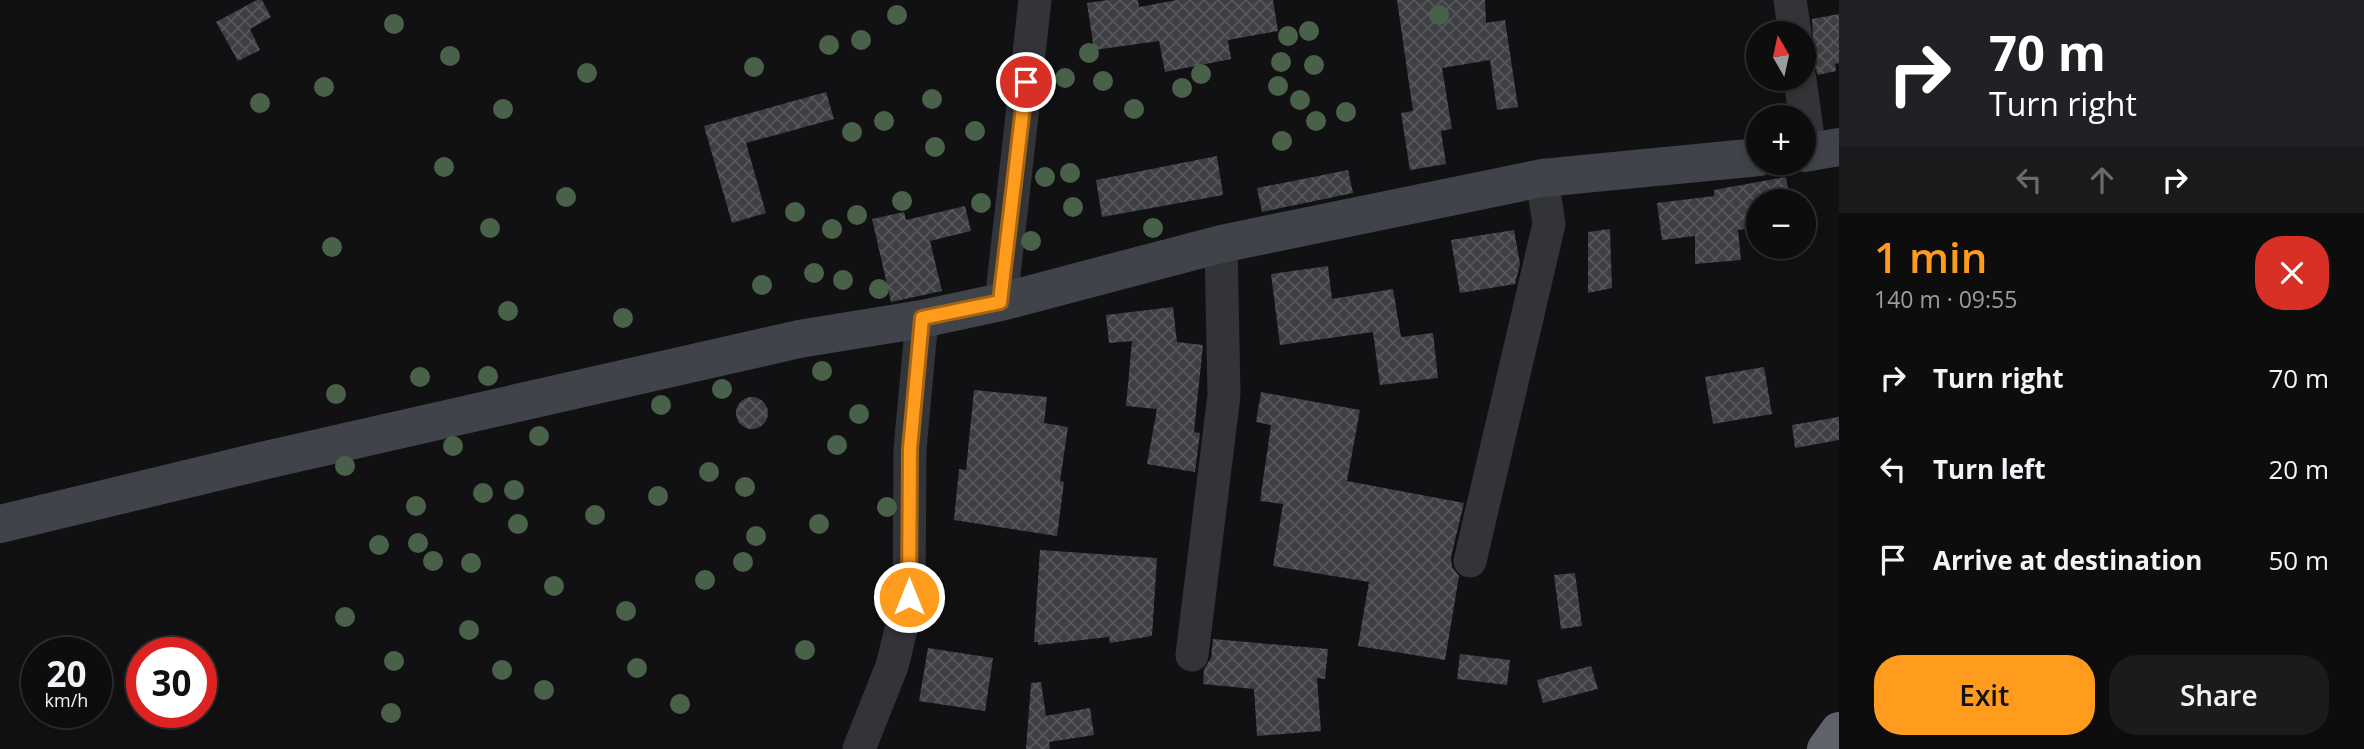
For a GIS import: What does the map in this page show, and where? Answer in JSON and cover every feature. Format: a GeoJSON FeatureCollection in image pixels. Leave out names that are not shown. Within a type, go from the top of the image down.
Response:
{"type":"FeatureCollection","features":[{"type":"Feature","properties":{"kind":"highway"},"geometry":{"type":"LineString","coordinates":[[1826,749],[1839,731]]}},
{"type":"Feature","properties":{"kind":"street"},"geometry":{"type":"LineString","coordinates":[[1000,302],[1035,0]]}},
{"type":"Feature","properties":{"kind":"street"},"geometry":{"type":"LineString","coordinates":[[1790,0],[1793,21]]}},
{"type":"Feature","properties":{"kind":"street"},"geometry":{"type":"LineString","coordinates":[[1803,91],[1818,150]]}},
{"type":"Feature","properties":{"kind":"street"},"geometry":{"type":"LineString","coordinates":[[0,524],[266,460],[799,339],[1000,302],[1221,244],[1542,178],[1746,158]]}},
{"type":"Feature","properties":{"kind":"street"},"geometry":{"type":"LineString","coordinates":[[1469,561],[1549,224],[1542,178]]}},
{"type":"Feature","properties":{"kind":"street"},"geometry":{"type":"LineString","coordinates":[[1192,655],[1224,395],[1221,244]]}},
{"type":"Feature","properties":{"kind":"street"},"geometry":{"type":"LineString","coordinates":[[859,749],[892,666],[909,597],[910,449],[922,318]]}},
{"type":"Feature","properties":{"kind":"building"},"geometry":{"type":"Polygon","coordinates":[[[257,0],[262,0],[271,17],[250,29],[260,50],[238,61],[216,22],[257,0]]]}},
{"type":"Feature","properties":{"kind":"building"},"geometry":{"type":"Polygon","coordinates":[[[1138,0],[1139,7],[1177,0],[1273,0],[1278,31],[1228,40],[1231,59],[1165,72],[1159,41],[1094,50],[1087,3],[1138,0]]]}},
{"type":"Feature","properties":{"kind":"building"},"geometry":{"type":"Polygon","coordinates":[[[1397,0],[1485,0],[1486,23],[1505,20],[1518,107],[1497,110],[1490,60],[1442,68],[1452,129],[1441,131],[1446,164],[1410,170],[1401,113],[1413,111],[1397,0]]]}},
{"type":"Feature","properties":{"kind":"building"},"geometry":{"type":"Polygon","coordinates":[[[1839,14],[1839,63],[1835,64],[1836,71],[1818,75],[1816,21],[1812,19],[1839,14]]]}},
{"type":"Feature","properties":{"kind":"building"},"geometry":{"type":"Polygon","coordinates":[[[826,92],[834,119],[746,143],[766,213],[732,223],[704,126],[826,92]]]}},
{"type":"Feature","properties":{"kind":"building"},"geometry":{"type":"Polygon","coordinates":[[[1217,156],[1223,195],[1102,217],[1096,180],[1217,156]]]}},
{"type":"Feature","properties":{"kind":"building"},"geometry":{"type":"Polygon","coordinates":[[[1348,170],[1353,193],[1262,212],[1257,188],[1348,170]]]}},
{"type":"Feature","properties":{"kind":"building"},"geometry":{"type":"Polygon","coordinates":[[[1786,177],[1788,189],[1746,189],[1746,229],[1738,230],[1741,260],[1695,264],[1695,236],[1662,240],[1657,203],[1714,196],[1714,190],[1786,177]]]}},
{"type":"Feature","properties":{"kind":"building"},"geometry":{"type":"Polygon","coordinates":[[[965,206],[971,231],[930,241],[942,291],[891,302],[872,219],[904,212],[906,220],[965,206]]]}},
{"type":"Feature","properties":{"kind":"building"},"geometry":{"type":"Polygon","coordinates":[[[1610,229],[1612,288],[1588,293],[1588,232],[1610,229]]]}},
{"type":"Feature","properties":{"kind":"building"},"geometry":{"type":"Polygon","coordinates":[[[1514,230],[1520,264],[1515,284],[1460,293],[1451,240],[1514,230]]]}},
{"type":"Feature","properties":{"kind":"building"},"geometry":{"type":"Polygon","coordinates":[[[1328,266],[1332,299],[1393,289],[1401,337],[1433,333],[1438,378],[1380,385],[1373,332],[1280,345],[1271,274],[1328,266]]]}},
{"type":"Feature","properties":{"kind":"building"},"geometry":{"type":"Polygon","coordinates":[[[1173,307],[1177,342],[1203,345],[1194,432],[1200,433],[1195,472],[1147,464],[1157,409],[1126,406],[1132,341],[1109,343],[1106,315],[1173,307]]]}},
{"type":"Feature","properties":{"kind":"building"},"geometry":{"type":"Polygon","coordinates":[[[1764,367],[1772,414],[1713,424],[1705,377],[1764,367]]]}},
{"type":"Feature","properties":{"kind":"building"},"geometry":{"type":"Polygon","coordinates":[[[974,390],[1047,397],[1044,423],[1068,427],[1060,481],[1064,482],[1057,536],[954,520],[959,469],[966,470],[974,390]]]}},
{"type":"Feature","properties":{"kind":"building"},"geometry":{"type":"Polygon","coordinates":[[[1261,392],[1360,410],[1347,481],[1464,503],[1451,557],[1452,567],[1459,576],[1445,660],[1358,646],[1369,582],[1273,566],[1283,504],[1260,501],[1271,425],[1256,422],[1261,392]]]}},
{"type":"Feature","properties":{"kind":"building"},"geometry":{"type":"Polygon","coordinates":[[[752,397],[763,402],[768,413],[763,424],[752,429],[741,424],[736,413],[741,402],[752,397]]]}},
{"type":"Feature","properties":{"kind":"building"},"geometry":{"type":"Polygon","coordinates":[[[1839,417],[1839,440],[1795,448],[1792,425],[1839,417]]]}},
{"type":"Feature","properties":{"kind":"building"},"geometry":{"type":"Polygon","coordinates":[[[1040,550],[1157,558],[1152,636],[1110,643],[1109,637],[1038,645],[1038,642],[1034,642],[1040,550]]]}},
{"type":"Feature","properties":{"kind":"building"},"geometry":{"type":"Polygon","coordinates":[[[1575,573],[1582,626],[1561,629],[1554,575],[1575,573]]]}},
{"type":"Feature","properties":{"kind":"building"},"geometry":{"type":"Polygon","coordinates":[[[1213,639],[1328,649],[1325,679],[1317,678],[1321,731],[1257,736],[1254,689],[1203,684],[1204,669],[1211,658],[1213,639]]]}},
{"type":"Feature","properties":{"kind":"building"},"geometry":{"type":"Polygon","coordinates":[[[928,648],[993,658],[985,711],[919,701],[928,648]]]}},
{"type":"Feature","properties":{"kind":"building"},"geometry":{"type":"Polygon","coordinates":[[[1460,654],[1510,660],[1507,685],[1457,679],[1460,654]]]}},
{"type":"Feature","properties":{"kind":"building"},"geometry":{"type":"Polygon","coordinates":[[[1591,666],[1598,689],[1543,703],[1537,680],[1591,666]]]}},
{"type":"Feature","properties":{"kind":"building"},"geometry":{"type":"Polygon","coordinates":[[[1041,682],[1046,716],[1090,708],[1094,735],[1049,742],[1050,749],[1026,749],[1031,683],[1041,682]]]}},
{"type":"Feature","properties":{"kind":"route"},"geometry":{"type":"LineString","coordinates":[[909,597],[910,449],[922,318],[1000,302],[1026,82]]}}]}
